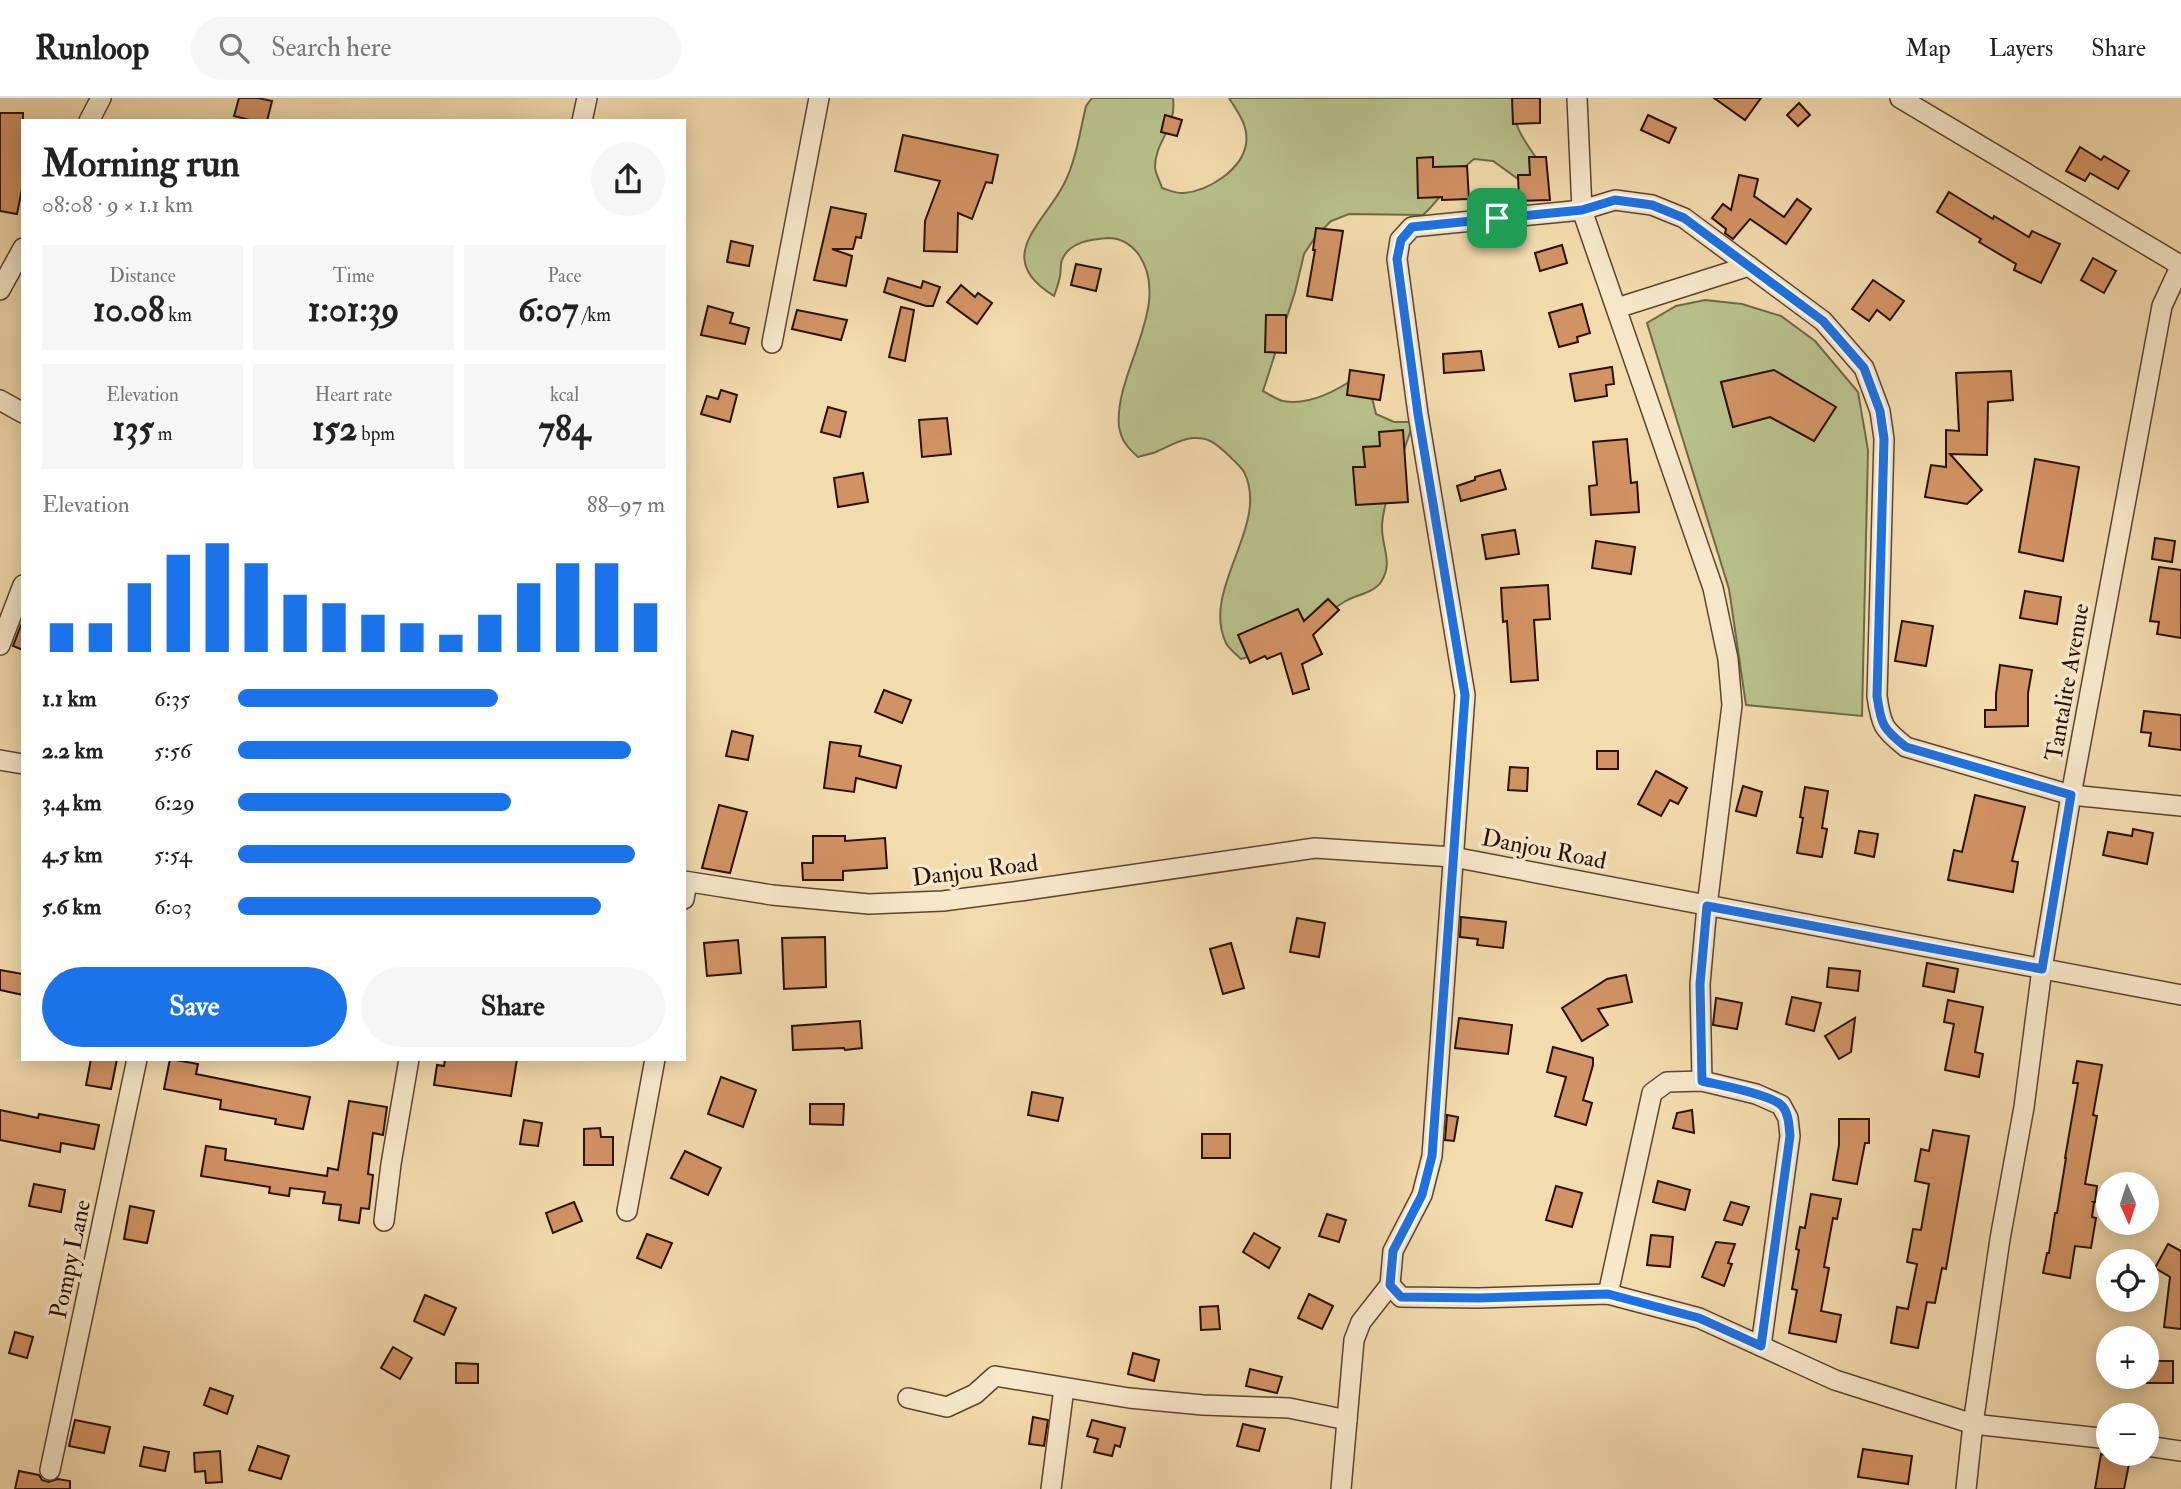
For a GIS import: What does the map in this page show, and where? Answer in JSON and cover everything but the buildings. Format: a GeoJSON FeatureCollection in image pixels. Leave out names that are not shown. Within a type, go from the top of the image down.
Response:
{"type":"FeatureCollection","features":[{"type":"Feature","properties":{"kind":"street"},"geometry":{"type":"LineString","coordinates":[[90,119],[101,98]]}},
{"type":"Feature","properties":{"kind":"street"},"geometry":{"type":"LineString","coordinates":[[582,119],[587,98]]}},
{"type":"Feature","properties":{"kind":"street"},"geometry":{"type":"LineString","coordinates":[[772,343],[819,98]]}},
{"type":"Feature","properties":{"kind":"street"},"geometry":{"type":"LineString","coordinates":[[1577,98],[1582,210],[1713,588],[1728,659],[1732,705],[1700,984],[1702,1081]]}},
{"type":"Feature","properties":{"kind":"street"},"geometry":{"type":"LineString","coordinates":[[1900,98],[2180,265]]}},
{"type":"Feature","properties":{"kind":"street"},"geometry":{"type":"LineString","coordinates":[[1341,1489],[1354,1340],[1361,1322],[1390,1285],[1393,1251],[1422,1195],[1432,1156],[1465,695],[1418,414],[1397,259],[1401,240],[1412,227],[1582,210],[1615,200],[1652,205],[1684,218],[1823,321],[1864,368],[1880,411],[1884,439],[1877,696],[1880,718],[1887,732],[1906,747],[2071,795],[2181,806]]}},
{"type":"Feature","properties":{"kind":"street"},"geometry":{"type":"LineString","coordinates":[[0,290],[21,252]]}},
{"type":"Feature","properties":{"kind":"street","name":"Tantalite Avenue"},"geometry":{"type":"LineString","coordinates":[[1966,1489],[2000,1239],[2024,1107],[2042,969],[2071,795],[2162,306],[2180,265]]}},
{"type":"Feature","properties":{"kind":"street"},"geometry":{"type":"LineString","coordinates":[[1617,308],[1749,266]]}},
{"type":"Feature","properties":{"kind":"street"},"geometry":{"type":"LineString","coordinates":[[0,400],[21,412]]}},
{"type":"Feature","properties":{"kind":"street"},"geometry":{"type":"LineString","coordinates":[[0,645],[21,590]]}},
{"type":"Feature","properties":{"kind":"street"},"geometry":{"type":"LineString","coordinates":[[0,760],[21,764]]}},
{"type":"Feature","properties":{"kind":"street","name":"Danjou Road"},"geometry":{"type":"LineString","coordinates":[[686,888],[869,904],[925,902],[1020,891],[1315,848],[1453,857],[2181,995]]}},
{"type":"Feature","properties":{"kind":"street","name":"Pompy Lane"},"geometry":{"type":"LineString","coordinates":[[50,1470],[137,1061]]}},
{"type":"Feature","properties":{"kind":"street"},"geometry":{"type":"LineString","coordinates":[[384,1221],[409,1061]]}},
{"type":"Feature","properties":{"kind":"street"},"geometry":{"type":"LineString","coordinates":[[627,1211],[655,1061]]}},
{"type":"Feature","properties":{"kind":"street"},"geometry":{"type":"LineString","coordinates":[[1608,1294],[1652,1093],[1667,1082],[1702,1081],[1756,1094],[1781,1105],[1788,1118],[1790,1136],[1761,1346]]}},
{"type":"Feature","properties":{"kind":"street"},"geometry":{"type":"LineString","coordinates":[[1390,1285],[1401,1297],[1479,1298],[1608,1294],[1699,1318],[1835,1380],[1973,1424],[2096,1438]]}},
{"type":"Feature","properties":{"kind":"street"},"geometry":{"type":"LineString","coordinates":[[908,1398],[947,1407],[975,1394],[995,1376],[1129,1398],[1203,1405],[1289,1408],[1347,1420]]}},
{"type":"Feature","properties":{"kind":"street"},"geometry":{"type":"LineString","coordinates":[[1051,1489],[1064,1388]]}},
{"type":"Feature","properties":{"kind":"street"},"geometry":{"type":"LineString","coordinates":[[2159,1448],[2181,1451]]}},
{"type":"Feature","properties":{"kind":"green space"},"geometry":{"type":"Polygon","coordinates":[[[1092,98],[1173,98],[1172,118],[1158,149],[1155,167],[1162,188],[1179,193],[1203,188],[1222,178],[1243,153],[1246,132],[1229,98],[1519,98],[1515,106],[1516,123],[1539,162],[1525,184],[1493,161],[1474,159],[1423,215],[1349,214],[1331,221],[1316,236],[1304,254],[1295,292],[1263,391],[1281,400],[1303,401],[1342,387],[1358,376],[1371,394],[1376,414],[1394,422],[1413,422],[1384,512],[1382,533],[1386,568],[1381,582],[1374,589],[1344,602],[1282,642],[1241,659],[1226,643],[1220,622],[1227,579],[1249,513],[1250,492],[1244,472],[1214,443],[1198,438],[1184,440],[1138,457],[1125,443],[1120,431],[1120,405],[1150,295],[1148,274],[1139,255],[1125,242],[1113,238],[1095,239],[1075,245],[1062,260],[1060,279],[1054,296],[1036,282],[1026,268],[1024,255],[1028,241],[1064,184],[1075,156],[1086,106],[1092,98]]]}},
{"type":"Feature","properties":{"kind":"green space"},"geometry":{"type":"Polygon","coordinates":[[[1705,300],[1742,304],[1781,316],[1815,341],[1858,392],[1868,450],[1862,716],[1746,705],[1729,589],[1647,323],[1676,306],[1705,300]],[[1774,370],[1721,382],[1733,427],[1770,417],[1814,441],[1835,407],[1774,370]]]}},
{"type":"Feature","properties":{"kind":"route"},"geometry":{"type":"LineString","coordinates":[[1615,200],[1652,205],[1684,218],[1823,321],[1864,368],[1880,411],[1884,439],[1877,696],[1880,718],[1887,732],[1906,747],[2071,795],[2042,969],[1707,906],[1700,984],[1702,1081],[1756,1094],[1781,1105],[1788,1118],[1790,1136],[1761,1346],[1699,1318],[1608,1294],[1479,1298],[1401,1297],[1390,1285],[1393,1251],[1422,1195],[1432,1156],[1465,695],[1418,414],[1397,259],[1401,240],[1412,227],[1497,218],[1582,210],[1615,200]]}}]}
